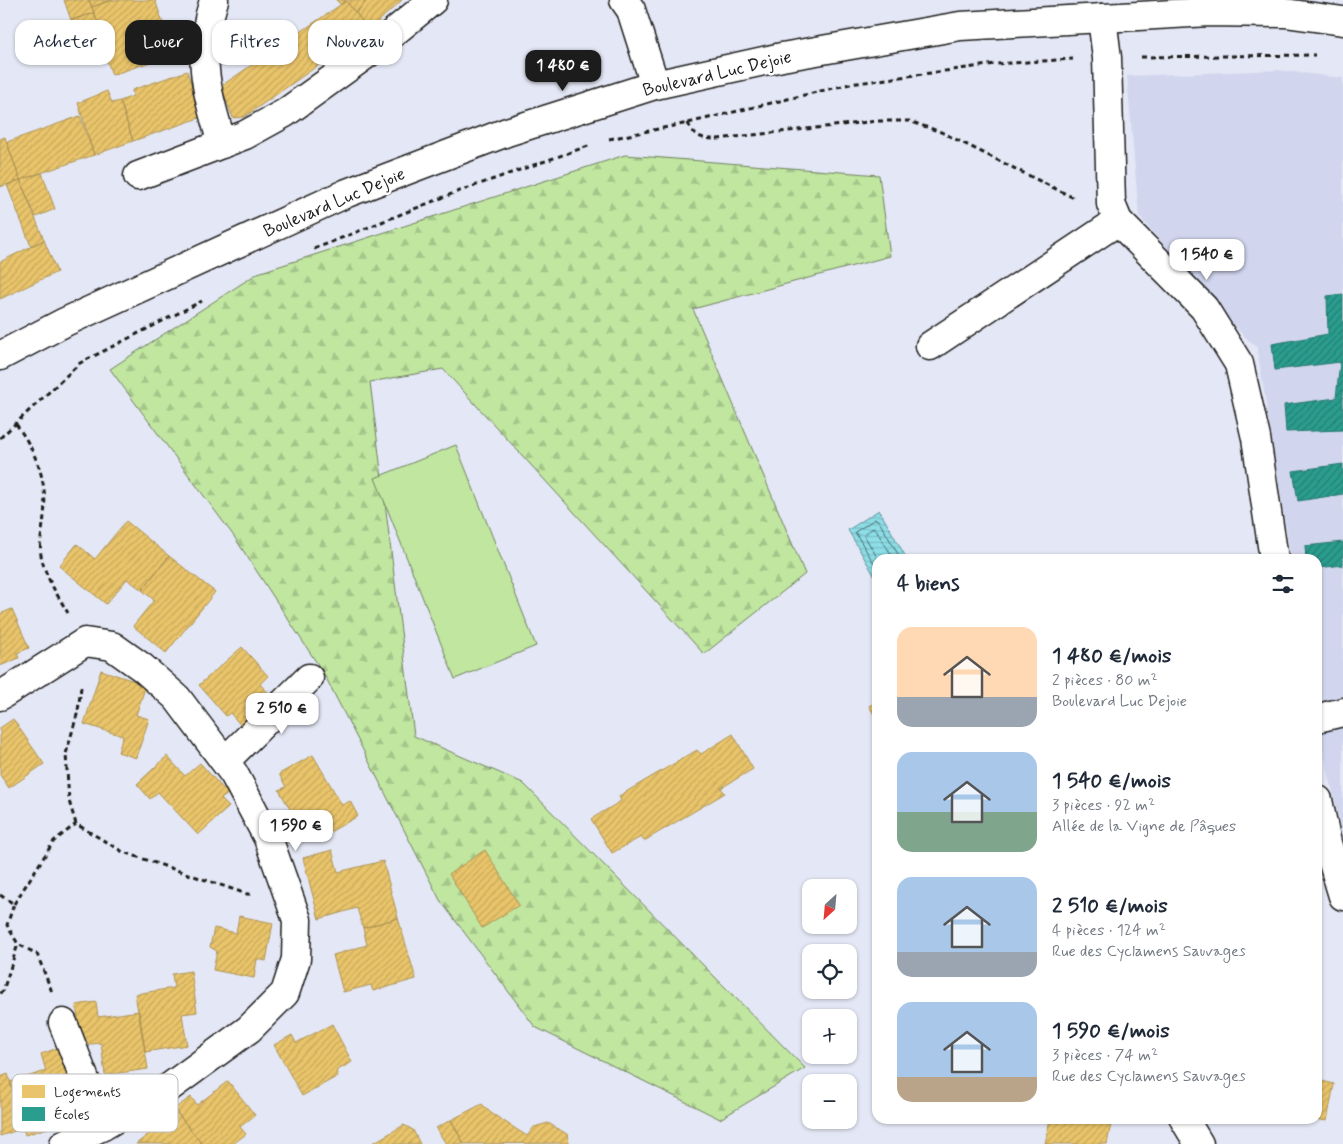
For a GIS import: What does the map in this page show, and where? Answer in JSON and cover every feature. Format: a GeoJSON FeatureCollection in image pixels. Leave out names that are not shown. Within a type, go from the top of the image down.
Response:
{"type":"FeatureCollection","features":[{"type":"Feature","properties":{"kind":"street"},"geometry":{"type":"LineString","coordinates":[[214,0],[206,25],[203,55],[205,83],[222,144]]}},
{"type":"Feature","properties":{"kind":"street"},"geometry":{"type":"LineString","coordinates":[[138,176],[245,135],[285,113],[371,51],[433,0]]}},
{"type":"Feature","properties":{"kind":"street"},"geometry":{"type":"LineString","coordinates":[[624,0],[631,10],[655,85]]}},
{"type":"Feature","properties":{"kind":"street","name":"Boulevard Luc Dejoie"},"geometry":{"type":"LineString","coordinates":[[6,352],[347,193],[508,132],[655,85],[782,57],[960,26],[1209,12],[1266,13],[1343,20]]}},
{"type":"Feature","properties":{"kind":"street"},"geometry":{"type":"LineString","coordinates":[[1102,18],[1107,58],[1115,213],[1204,308],[1239,364],[1256,438],[1273,554]]}},
{"type":"Feature","properties":{"kind":"street"},"geometry":{"type":"LineString","coordinates":[[930,346],[1115,213]]}},
{"type":"Feature","properties":{"kind":"street"},"geometry":{"type":"LineString","coordinates":[[0,696],[85,642],[112,646],[143,668],[178,698],[234,774],[268,838],[297,920],[296,959],[285,993],[249,1030],[178,1080]]}},
{"type":"Feature","properties":{"kind":"street"},"geometry":{"type":"LineString","coordinates":[[225,761],[309,678]]}},
{"type":"Feature","properties":{"kind":"street"},"geometry":{"type":"LineString","coordinates":[[1322,717],[1343,712]]}},
{"type":"Feature","properties":{"kind":"street"},"geometry":{"type":"LineString","coordinates":[[1322,819],[1343,896]]}},
{"type":"Feature","properties":{"kind":"street"},"geometry":{"type":"LineString","coordinates":[[63,1023],[83,1074]]}},
{"type":"Feature","properties":{"kind":"street"},"geometry":{"type":"LineString","coordinates":[[1187,1124],[1199,1144]]}},
{"type":"Feature","properties":{"kind":"street"},"geometry":{"type":"LineString","coordinates":[[64,1144],[90,1132]]}},
{"type":"Feature","properties":{"kind":"path"},"geometry":{"type":"LineString","coordinates":[[1143,57],[1320,56]]}},
{"type":"Feature","properties":{"kind":"path"},"geometry":{"type":"LineString","coordinates":[[605,140],[688,123],[850,84],[996,64],[1060,59]]}},
{"type":"Feature","properties":{"kind":"path"},"geometry":{"type":"LineString","coordinates":[[688,123],[692,133],[702,139],[718,139],[877,121],[909,121],[941,132],[1083,203],[1115,213]]}},
{"type":"Feature","properties":{"kind":"path"},"geometry":{"type":"LineString","coordinates":[[308,252],[454,193],[596,143]]}},
{"type":"Feature","properties":{"kind":"path"},"geometry":{"type":"LineString","coordinates":[[0,438],[80,363],[210,296]]}},
{"type":"Feature","properties":{"kind":"path"},"geometry":{"type":"LineString","coordinates":[[16,424],[29,442],[42,473],[46,499],[40,552],[48,578],[85,642],[78,711],[66,754],[69,801],[76,824],[123,852],[247,894],[286,890]]}},
{"type":"Feature","properties":{"kind":"path"},"geometry":{"type":"LineString","coordinates":[[63,1023],[37,954],[18,944],[7,925],[14,904],[54,841],[76,824]]}},
{"type":"Feature","properties":{"kind":"path"},"geometry":{"type":"LineString","coordinates":[[0,895],[14,904]]}},
{"type":"Feature","properties":{"kind":"path"},"geometry":{"type":"LineString","coordinates":[[0,993],[3,991],[18,944]]}},
{"type":"Feature","properties":{"kind":"shaded area"},"geometry":{"type":"Polygon","coordinates":[[[1278,70],[1343,78],[1343,835],[1322,746],[1322,554],[1290,554],[1257,348],[1237,329],[1139,216],[1127,76],[1278,70]]]}},
{"type":"Feature","properties":{"kind":"green space"},"geometry":{"type":"Polygon","coordinates":[[[625,155],[879,175],[890,256],[693,309],[805,574],[704,654],[443,369],[370,382],[414,736],[523,783],[805,1068],[720,1119],[535,1027],[440,900],[324,674],[233,535],[110,369],[258,273],[625,155]]]}},
{"type":"Feature","properties":{"kind":"green space"},"geometry":{"type":"Polygon","coordinates":[[[456,445],[536,646],[455,679],[375,478],[456,445]]]}},
{"type":"Feature","properties":{"kind":"water"},"geometry":{"type":"Polygon","coordinates":[[[879,510],[904,554],[872,554],[872,571],[848,530],[879,510]]]}},
{"type":"Feature","properties":{"kind":"building: Logements"},"geometry":{"type":"Polygon","coordinates":[[[64,0],[89,0],[94,13],[71,20],[64,0]]]}},
{"type":"Feature","properties":{"kind":"building: Logements"},"geometry":{"type":"Polygon","coordinates":[[[89,0],[112,0],[92,7],[89,0]]]}},
{"type":"Feature","properties":{"kind":"building: Logements"},"geometry":{"type":"Polygon","coordinates":[[[112,0],[155,0],[162,20],[125,20],[125,65],[141,65],[112,75],[108,65],[115,65],[115,20],[97,20],[92,7],[112,0]]]}},
{"type":"Feature","properties":{"kind":"building: Logements"},"geometry":{"type":"Polygon","coordinates":[[[336,0],[367,0],[356,13],[346,1],[341,5],[336,0]]]}},
{"type":"Feature","properties":{"kind":"building: Logements"},"geometry":{"type":"Polygon","coordinates":[[[367,0],[402,0],[380,20],[361,20],[356,13],[367,0]]]}},
{"type":"Feature","properties":{"kind":"building: Logements"},"geometry":{"type":"Polygon","coordinates":[[[346,1],[361,20],[318,20],[346,1]]]}},
{"type":"Feature","properties":{"kind":"building: Logements"},"geometry":{"type":"Polygon","coordinates":[[[94,13],[97,20],[71,20],[94,13]]]}},
{"type":"Feature","properties":{"kind":"building: Logements"},"geometry":{"type":"Polygon","coordinates":[[[308,27],[308,65],[319,65],[244,117],[233,118],[221,86],[252,65],[298,65],[298,34],[308,27]]]}},
{"type":"Feature","properties":{"kind":"building: Logements"},"geometry":{"type":"Polygon","coordinates":[[[187,71],[202,117],[133,141],[120,101],[133,96],[132,90],[187,71]]]}},
{"type":"Feature","properties":{"kind":"building: Logements"},"geometry":{"type":"Polygon","coordinates":[[[107,91],[112,103],[120,101],[133,141],[94,155],[78,103],[107,91]]]}},
{"type":"Feature","properties":{"kind":"building: Logements"},"geometry":{"type":"Polygon","coordinates":[[[80,116],[94,155],[20,180],[7,142],[80,116]]]}},
{"type":"Feature","properties":{"kind":"building: Logements"},"geometry":{"type":"Polygon","coordinates":[[[5,137],[20,180],[0,187],[0,139],[5,137]]]}},
{"type":"Feature","properties":{"kind":"building: Logements"},"geometry":{"type":"Polygon","coordinates":[[[42,173],[55,209],[36,217],[20,180],[42,173]]]}},
{"type":"Feature","properties":{"kind":"building: Logements"},"geometry":{"type":"Polygon","coordinates":[[[20,180],[44,240],[31,246],[7,185],[20,180]]]}},
{"type":"Feature","properties":{"kind":"building: Logements"},"geometry":{"type":"Polygon","coordinates":[[[44,240],[57,272],[0,299],[0,262],[44,240]]]}},
{"type":"Feature","properties":{"kind":"building: Logements"},"geometry":{"type":"Polygon","coordinates":[[[126,521],[169,556],[142,590],[127,579],[106,604],[59,566],[77,544],[95,559],[126,521]]]}},
{"type":"Feature","properties":{"kind":"building: Logements"},"geometry":{"type":"Polygon","coordinates":[[[169,556],[215,592],[166,653],[133,626],[154,600],[142,590],[169,556]]]}},
{"type":"Feature","properties":{"kind":"building: Logements"},"geometry":{"type":"Polygon","coordinates":[[[12,609],[29,648],[17,653],[19,658],[0,666],[0,614],[12,609]]]}},
{"type":"Feature","properties":{"kind":"building: Logements"},"geometry":{"type":"Polygon","coordinates":[[[242,647],[268,676],[260,684],[275,700],[243,728],[230,713],[226,716],[199,685],[242,647]]]}},
{"type":"Feature","properties":{"kind":"building: Logements"},"geometry":{"type":"Polygon","coordinates":[[[101,670],[146,685],[136,715],[149,719],[136,758],[118,752],[123,736],[84,724],[101,670]]]}},
{"type":"Feature","properties":{"kind":"building: Logements"},"geometry":{"type":"Polygon","coordinates":[[[13,719],[44,764],[9,788],[0,775],[0,728],[13,719]]]}},
{"type":"Feature","properties":{"kind":"building: Logements"},"geometry":{"type":"Polygon","coordinates":[[[733,734],[753,769],[721,788],[725,793],[644,841],[641,837],[612,853],[591,819],[621,801],[619,796],[697,750],[701,754],[733,734]]]}},
{"type":"Feature","properties":{"kind":"building: Logements"},"geometry":{"type":"Polygon","coordinates":[[[313,755],[342,805],[350,801],[358,816],[323,836],[313,818],[299,825],[279,790],[286,787],[279,774],[313,755]]]}},
{"type":"Feature","properties":{"kind":"building: Logements"},"geometry":{"type":"Polygon","coordinates":[[[167,756],[185,776],[200,763],[228,794],[221,799],[229,807],[198,835],[158,792],[150,799],[137,784],[167,756]]]}},
{"type":"Feature","properties":{"kind":"building: Logements"},"geometry":{"type":"Polygon","coordinates":[[[332,850],[338,872],[383,861],[398,918],[363,928],[357,908],[319,919],[303,858],[332,850]]]}},
{"type":"Feature","properties":{"kind":"building: Logements"},"geometry":{"type":"Polygon","coordinates":[[[485,850],[519,905],[482,928],[449,874],[485,850]]]}},
{"type":"Feature","properties":{"kind":"building: Logements"},"geometry":{"type":"Polygon","coordinates":[[[239,916],[273,923],[266,961],[257,959],[254,978],[213,970],[217,951],[210,947],[214,928],[236,933],[239,916]]]}},
{"type":"Feature","properties":{"kind":"building: Logements"},"geometry":{"type":"Polygon","coordinates":[[[398,918],[416,979],[373,991],[371,985],[343,992],[333,955],[367,945],[363,928],[398,918]]]}},
{"type":"Feature","properties":{"kind":"building: Logements"},"geometry":{"type":"Polygon","coordinates":[[[191,971],[197,1012],[182,1014],[187,1045],[145,1052],[135,994],[174,988],[172,974],[191,971]]]}},
{"type":"Feature","properties":{"kind":"building: Logements"},"geometry":{"type":"Polygon","coordinates":[[[96,1002],[98,1017],[139,1011],[148,1069],[105,1074],[101,1043],[82,1045],[76,1005],[96,1002]]]}},
{"type":"Feature","properties":{"kind":"building: Logements"},"geometry":{"type":"Polygon","coordinates":[[[332,1024],[352,1062],[336,1071],[338,1076],[302,1096],[274,1045],[292,1035],[296,1043],[332,1024]]]}},
{"type":"Feature","properties":{"kind":"building: Logements"},"geometry":{"type":"Polygon","coordinates":[[[58,1048],[66,1074],[36,1074],[46,1071],[41,1054],[58,1048]]]}},
{"type":"Feature","properties":{"kind":"building: Logements"},"geometry":{"type":"Polygon","coordinates":[[[8,1074],[12,1088],[12,1132],[0,1136],[0,1077],[8,1074]]]}},
{"type":"Feature","properties":{"kind":"building: Logements"},"geometry":{"type":"Polygon","coordinates":[[[228,1081],[255,1115],[240,1127],[246,1134],[233,1144],[202,1144],[178,1114],[178,1106],[191,1097],[197,1105],[228,1081]]]}},
{"type":"Feature","properties":{"kind":"building: Logements"},"geometry":{"type":"Polygon","coordinates":[[[1322,1081],[1334,1084],[1327,1121],[1322,1120],[1322,1081]]]}},
{"type":"Feature","properties":{"kind":"building: Logements"},"geometry":{"type":"Polygon","coordinates":[[[482,1104],[491,1113],[527,1136],[534,1127],[548,1123],[567,1134],[569,1143],[464,1144],[451,1120],[482,1104]]]}},
{"type":"Feature","properties":{"kind":"building: Logements"},"geometry":{"type":"Polygon","coordinates":[[[178,1114],[202,1144],[136,1144],[151,1132],[178,1132],[178,1114]]]}},
{"type":"Feature","properties":{"kind":"building: Logements"},"geometry":{"type":"Polygon","coordinates":[[[451,1120],[464,1144],[446,1144],[436,1128],[451,1120]]]}},
{"type":"Feature","properties":{"kind":"building: Logements"},"geometry":{"type":"Polygon","coordinates":[[[1049,1124],[1111,1124],[1107,1144],[1045,1144],[1049,1124]]]}},
{"type":"Feature","properties":{"kind":"building: Logements"},"geometry":{"type":"Polygon","coordinates":[[[404,1125],[413,1130],[420,1144],[371,1144],[404,1125]]]}},
{"type":"Feature","properties":{"kind":"building: Logements"},"geometry":{"type":"Polygon","coordinates":[[[24,1132],[35,1132],[25,1135],[24,1132]]]}},
{"type":"Feature","properties":{"kind":"building: Écoles"},"geometry":{"type":"Polygon","coordinates":[[[1343,294],[1343,430],[1286,432],[1284,405],[1336,398],[1340,362],[1275,370],[1272,344],[1328,334],[1327,296],[1343,294]]]}},
{"type":"Feature","properties":{"kind":"building: Écoles"},"geometry":{"type":"Polygon","coordinates":[[[1343,464],[1343,494],[1298,501],[1293,471],[1343,464]]]}},
{"type":"Feature","properties":{"kind":"building: Écoles"},"geometry":{"type":"Polygon","coordinates":[[[1343,542],[1343,565],[1322,568],[1322,554],[1306,554],[1305,546],[1343,542]]]}}]}
